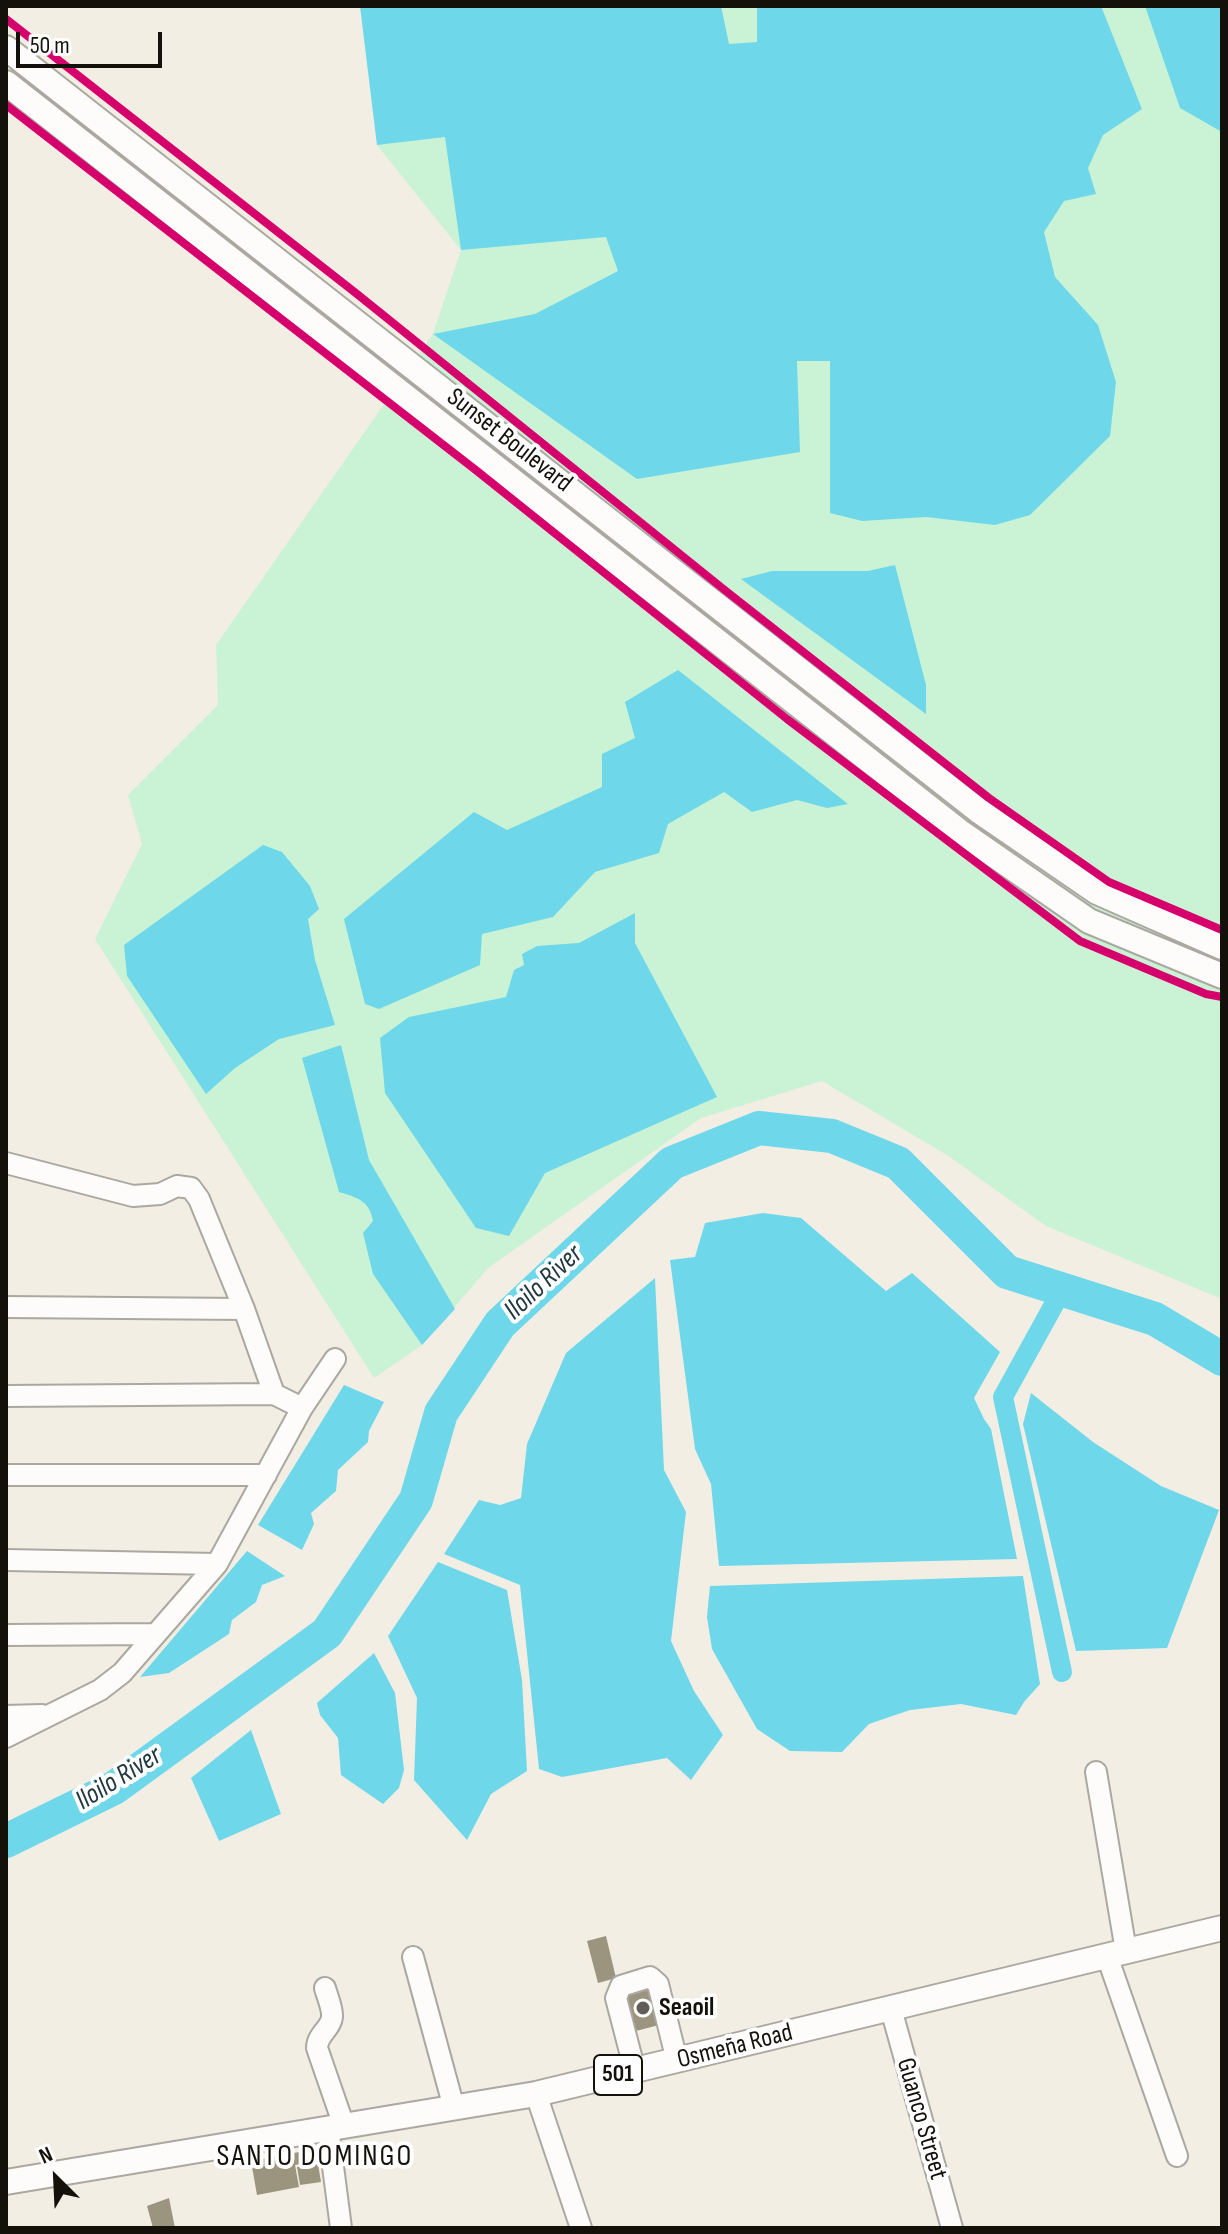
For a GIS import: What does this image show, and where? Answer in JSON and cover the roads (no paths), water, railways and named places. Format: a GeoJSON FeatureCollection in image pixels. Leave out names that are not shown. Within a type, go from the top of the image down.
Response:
{"type":"FeatureCollection","features":[{"type":"Feature","properties":{"kind":"main road","name":"Sunset Boulevard"},"geometry":{"type":"LineString","coordinates":[[6,48],[979,811],[1097,892],[1222,947]]}},
{"type":"Feature","properties":{"kind":"main road","name":"Sunset Boulevard"},"geometry":{"type":"LineString","coordinates":[[6,83],[959,831],[1089,921],[1222,976]]}},
{"type":"Feature","properties":{"kind":"main road"},"geometry":{"type":"LineString","coordinates":[[904,787],[921,765]]}},
{"type":"Feature","properties":{"kind":"main road","name":"Osmeña Road"},"geometry":{"type":"LineString","coordinates":[[6,2182],[536,2094],[1222,1928]]}},
{"type":"Feature","properties":{"kind":"street"},"geometry":{"type":"LineString","coordinates":[[6,1163],[133,1196],[160,1194],[177,1186],[191,1188],[199,1199],[244,1309],[274,1394]]}},
{"type":"Feature","properties":{"kind":"street"},"geometry":{"type":"LineString","coordinates":[[6,1307],[244,1309]]}},
{"type":"Feature","properties":{"kind":"street"},"geometry":{"type":"LineString","coordinates":[[6,1737],[112,1682],[217,1564],[302,1408],[335,1359]]}},
{"type":"Feature","properties":{"kind":"street"},"geometry":{"type":"LineString","coordinates":[[6,1396],[274,1394],[302,1408]]}},
{"type":"Feature","properties":{"kind":"street"},"geometry":{"type":"LineString","coordinates":[[6,1475],[266,1475]]}},
{"type":"Feature","properties":{"kind":"street"},"geometry":{"type":"LineString","coordinates":[[6,1560],[217,1564]]}},
{"type":"Feature","properties":{"kind":"street"},"geometry":{"type":"LineString","coordinates":[[6,1635],[155,1634]]}},
{"type":"Feature","properties":{"kind":"street"},"geometry":{"type":"LineString","coordinates":[[6,1716],[51,1715]]}},
{"type":"Feature","properties":{"kind":"street"},"geometry":{"type":"LineString","coordinates":[[1096,1772],[1117,1954],[1177,2156]]}},
{"type":"Feature","properties":{"kind":"street"},"geometry":{"type":"LineString","coordinates":[[413,1957],[454,2108]]}},
{"type":"Feature","properties":{"kind":"street"},"geometry":{"type":"LineString","coordinates":[[635,2071],[616,1998],[621,1986],[650,1977],[658,1984],[677,2061]]}},
{"type":"Feature","properties":{"kind":"street"},"geometry":{"type":"LineString","coordinates":[[325,1988],[332,2017],[317,2040],[317,2048],[336,2127],[341,2228]]}},
{"type":"Feature","properties":{"kind":"street","name":"Guanco Street"},"geometry":{"type":"LineString","coordinates":[[891,2009],[952,2228]]}},
{"type":"Feature","properties":{"kind":"street"},"geometry":{"type":"LineString","coordinates":[[536,2094],[581,2228]]}},
{"type":"Feature","properties":{"kind":"water"},"geometry":{"type":"Polygon","coordinates":[[[360,6],[721,6],[729,44],[757,42],[757,6],[1101,6],[1142,109],[1103,135],[1088,168],[1096,194],[1064,201],[1044,232],[1055,277],[1098,325],[1116,382],[1110,436],[1030,515],[995,525],[926,517],[862,521],[830,513],[830,361],[797,361],[800,452],[637,479],[433,334],[535,314],[618,271],[606,237],[461,250],[445,137],[377,145],[360,6]]]}},
{"type":"Feature","properties":{"kind":"water"},"geometry":{"type":"Polygon","coordinates":[[[1145,6],[1222,6],[1222,132],[1180,108],[1145,6]]]}},
{"type":"Feature","properties":{"kind":"water"},"geometry":{"type":"Polygon","coordinates":[[[895,565],[926,685],[926,714],[741,579],[772,571],[868,571],[895,565]]]}},
{"type":"Feature","properties":{"kind":"water"},"geometry":{"type":"Polygon","coordinates":[[[678,670],[848,804],[827,808],[797,800],[752,812],[724,792],[668,824],[659,853],[595,872],[553,917],[482,934],[480,965],[379,1009],[365,1004],[344,919],[474,812],[507,830],[602,787],[602,754],[635,738],[625,702],[678,670]]]}},
{"type":"Feature","properties":{"kind":"water"},"geometry":{"type":"Polygon","coordinates":[[[263,845],[282,852],[310,886],[319,909],[308,919],[315,960],[335,1025],[279,1039],[235,1068],[206,1094],[127,976],[124,945],[263,845]]]}},
{"type":"Feature","properties":{"kind":"water"},"geometry":{"type":"Polygon","coordinates":[[[635,913],[635,943],[717,1097],[545,1173],[509,1236],[476,1228],[385,1093],[380,1038],[409,1017],[506,997],[514,970],[524,965],[522,954],[537,946],[579,943],[635,913]]]}},
{"type":"Feature","properties":{"kind":"water"},"geometry":{"type":"Polygon","coordinates":[[[341,1045],[369,1160],[455,1309],[422,1345],[373,1274],[363,1233],[373,1221],[371,1214],[362,1201],[339,1192],[302,1058],[341,1045]]]}},
{"type":"Feature","properties":{"kind":"water"},"geometry":{"type":"Polygon","coordinates":[[[763,1213],[801,1218],[886,1291],[912,1273],[1000,1352],[974,1398],[991,1429],[1017,1559],[719,1566],[711,1484],[695,1449],[670,1260],[695,1257],[705,1223],[763,1213]]]}},
{"type":"Feature","properties":{"kind":"water"},"geometry":{"type":"Polygon","coordinates":[[[655,1278],[664,1470],[686,1512],[671,1641],[694,1691],[723,1735],[691,1780],[667,1758],[562,1777],[539,1769],[520,1585],[444,1554],[479,1500],[500,1505],[521,1498],[527,1444],[566,1353],[655,1278]]]}},
{"type":"Feature","properties":{"kind":"water"},"geometry":{"type":"Polygon","coordinates":[[[344,1385],[384,1402],[369,1431],[368,1442],[338,1470],[336,1491],[311,1513],[314,1524],[302,1550],[258,1525],[344,1385]]]}},
{"type":"Feature","properties":{"kind":"water"},"geometry":{"type":"Polygon","coordinates":[[[1031,1393],[1093,1442],[1161,1486],[1219,1510],[1167,1648],[1076,1651],[1023,1424],[1031,1393]]]}},
{"type":"Feature","properties":{"kind":"water"},"geometry":{"type":"Polygon","coordinates":[[[247,1551],[285,1576],[262,1585],[256,1602],[232,1620],[229,1634],[169,1673],[140,1677],[247,1551]]]}},
{"type":"Feature","properties":{"kind":"water"},"geometry":{"type":"Polygon","coordinates":[[[438,1562],[507,1590],[522,1680],[527,1771],[491,1794],[467,1840],[414,1780],[417,1698],[388,1636],[438,1562]]]}},
{"type":"Feature","properties":{"kind":"water"},"geometry":{"type":"Polygon","coordinates":[[[1023,1576],[1040,1684],[1016,1715],[961,1704],[910,1710],[869,1724],[842,1752],[790,1751],[757,1729],[712,1649],[707,1617],[710,1586],[1023,1576]]]}},
{"type":"Feature","properties":{"kind":"water"},"geometry":{"type":"Polygon","coordinates":[[[374,1653],[395,1693],[404,1770],[399,1788],[383,1804],[341,1775],[338,1738],[320,1715],[317,1703],[374,1653]]]}},
{"type":"Feature","properties":{"kind":"water"},"geometry":{"type":"Polygon","coordinates":[[[251,1730],[281,1814],[219,1841],[191,1778],[251,1730]]]}},
{"type":"Feature","properties":{"kind":"waterway","name":"Iloilo River"},"geometry":{"type":"LineString","coordinates":[[6,1841],[114,1788],[327,1633],[416,1500],[441,1413],[500,1324],[672,1163],[759,1128],[832,1136],[898,1163],[1007,1272],[1155,1319],[1222,1359]]}},
{"type":"Feature","properties":{"kind":"waterway"},"geometry":{"type":"LineString","coordinates":[[1062,1290],[1003,1397],[1062,1672]]}},
{"type":"Feature","properties":{"kind":"place","name":"Seaoil"},"geometry":{"type":"Point","coordinates":[643,2008]}},
{"type":"Feature","properties":{"kind":"district","name":"SANTO DOMINGO"},"geometry":{"type":"Point","coordinates":[315,2157]}}]}
